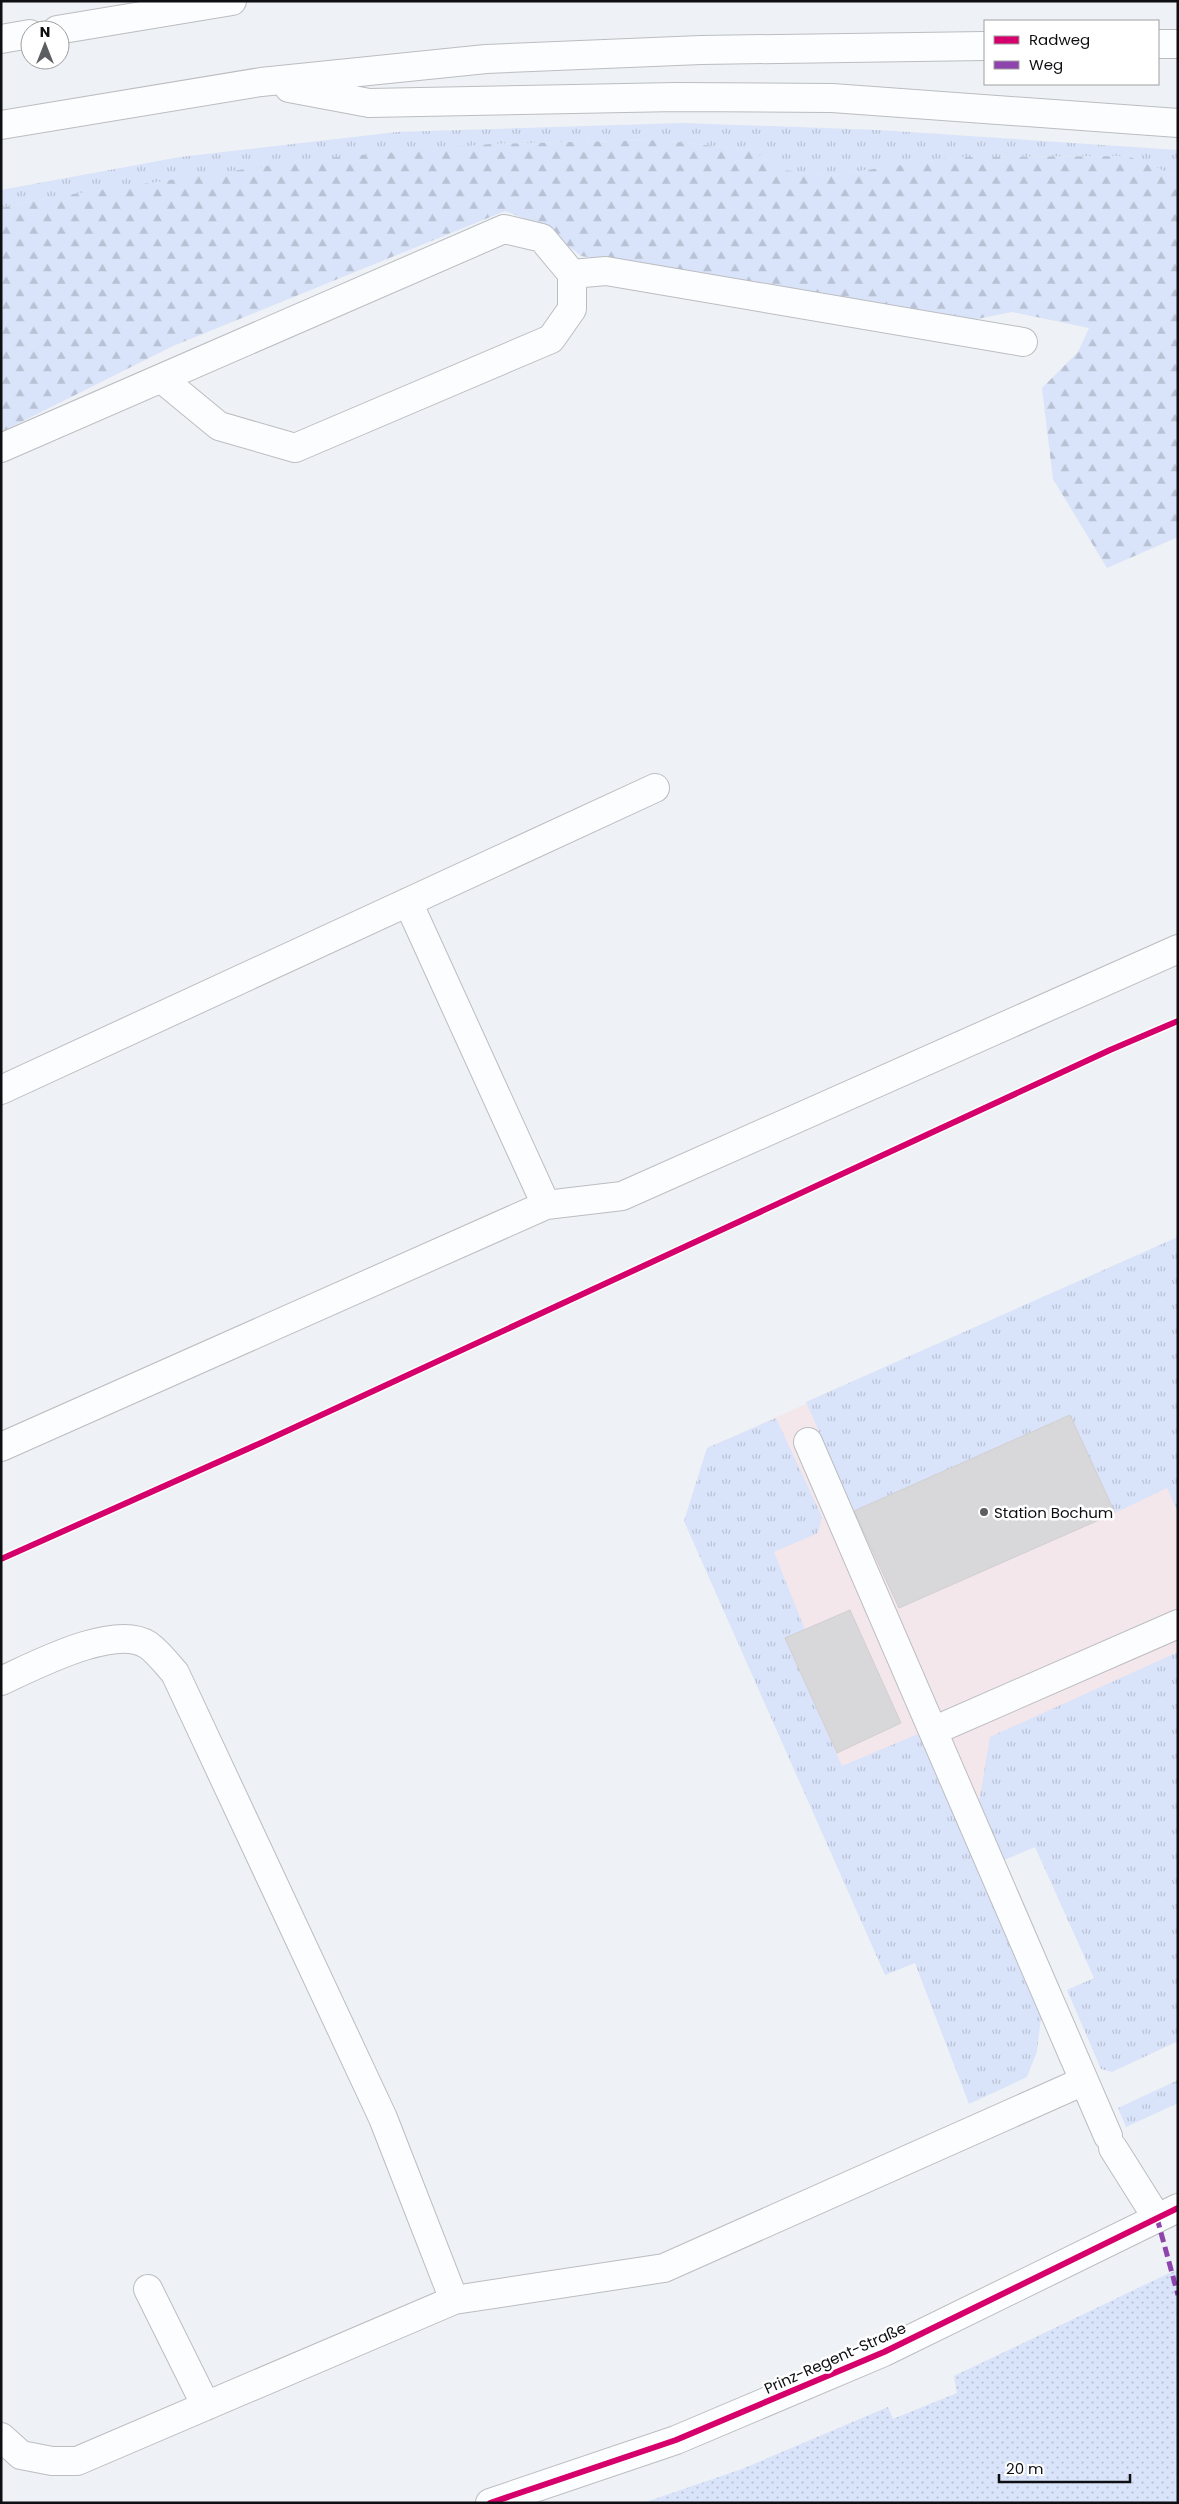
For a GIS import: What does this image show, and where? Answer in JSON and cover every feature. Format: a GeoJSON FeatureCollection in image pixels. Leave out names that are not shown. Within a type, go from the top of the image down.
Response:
{"type":"FeatureCollection","features":[{"type":"Feature","properties":{"kind":"main road"},"geometry":{"type":"LineString","coordinates":[[70,28],[232,1]]}},
{"type":"Feature","properties":{"kind":"main road"},"geometry":{"type":"LineString","coordinates":[[1,39],[20,36]]}},
{"type":"Feature","properties":{"kind":"main road"},"geometry":{"type":"LineString","coordinates":[[1159,44],[1178,44]]}},
{"type":"Feature","properties":{"kind":"main road"},"geometry":{"type":"LineString","coordinates":[[1,125],[261,82],[486,58],[701,50],[984,46]]}},
{"type":"Feature","properties":{"kind":"main road"},"geometry":{"type":"LineString","coordinates":[[261,82],[369,103],[677,97],[832,98],[1178,122]]}},
{"type":"Feature","properties":{"kind":"main road"},"geometry":{"type":"LineString","coordinates":[[1,448],[504,229],[542,238],[572,274],[572,309],[552,339],[295,448],[219,426],[162,379]]}},
{"type":"Feature","properties":{"kind":"main road"},"geometry":{"type":"LineString","coordinates":[[572,274],[606,271],[1023,342]]}},
{"type":"Feature","properties":{"kind":"main road"},"geometry":{"type":"LineString","coordinates":[[1,1090],[655,788]]}},
{"type":"Feature","properties":{"kind":"main road"},"geometry":{"type":"LineString","coordinates":[[408,902],[546,1205]]}},
{"type":"Feature","properties":{"kind":"main road"},"geometry":{"type":"LineString","coordinates":[[1,1447],[546,1205],[622,1196],[1178,949]]}},
{"type":"Feature","properties":{"kind":"main road"},"geometry":{"type":"LineString","coordinates":[[808,1442],[1110,2142],[1168,2213]]}},
{"type":"Feature","properties":{"kind":"main road"},"geometry":{"type":"LineString","coordinates":[[933,1731],[1178,1624]]}},
{"type":"Feature","properties":{"kind":"main road"},"geometry":{"type":"LineString","coordinates":[[1,1681],[77,1647],[121,1638],[148,1644],[175,1673],[383,2118],[454,2300]]}},
{"type":"Feature","properties":{"kind":"main road"},"geometry":{"type":"LineString","coordinates":[[1,2437],[21,2455],[52,2461],[77,2461],[454,2300],[664,2268],[1084,2081]]}},
{"type":"Feature","properties":{"kind":"main road","name":"Prinz-Regent-Straße"},"geometry":{"type":"LineString","coordinates":[[490,2503],[676,2440],[884,2352],[1168,2213]]}},
{"type":"Feature","properties":{"kind":"main road"},"geometry":{"type":"LineString","coordinates":[[148,2289],[206,2406]]}},
{"type":"Feature","properties":{"kind":"shaded area"},"geometry":{"type":"Polygon","coordinates":[[[1178,1237],[1178,1779],[864,1924],[708,1448],[1178,1237]]]}},
{"type":"Feature","properties":{"kind":"green space"},"geometry":{"type":"Polygon","coordinates":[[[683,123],[878,130],[1178,150],[1178,177],[1128,156],[956,157],[826,176],[785,170],[749,150],[660,140],[491,144],[46,198],[1,208],[1,190],[180,157],[397,132],[683,123]]]}},
{"type":"Feature","properties":{"kind":"green space"},"geometry":{"type":"Polygon","coordinates":[[[660,140],[749,150],[785,170],[826,176],[955,157],[1128,156],[1178,177],[1178,537],[1107,568],[1053,479],[1042,388],[1078,352],[1089,328],[1012,312],[961,322],[581,256],[543,226],[505,211],[173,346],[1,432],[1,208],[46,198],[314,159],[491,144],[660,140]]]}},
{"type":"Feature","properties":{"kind":"green space"},"geometry":{"type":"Polygon","coordinates":[[[1178,1237],[1178,1512],[1167,1488],[1115,1513],[1070,1415],[854,1511],[806,1402],[1178,1237]]]}},
{"type":"Feature","properties":{"kind":"green space"},"geometry":{"type":"Polygon","coordinates":[[[776,1418],[822,1517],[818,1533],[774,1552],[805,1630],[786,1639],[842,1766],[918,1734],[1041,2017],[1037,2051],[1027,2077],[969,2104],[915,1963],[885,1975],[684,1521],[707,1448],[776,1418]]]}},
{"type":"Feature","properties":{"kind":"green space"},"geometry":{"type":"Polygon","coordinates":[[[1178,1652],[1178,2041],[1112,2072],[1101,2069],[1067,1990],[1094,1978],[1035,1847],[1004,1860],[979,1802],[990,1737],[1178,1652]]]}},
{"type":"Feature","properties":{"kind":"green space"},"geometry":{"type":"Polygon","coordinates":[[[1178,2080],[1178,2103],[1126,2127],[1118,2108],[1178,2080]]]}},
{"type":"Feature","properties":{"kind":"green space"},"geometry":{"type":"Polygon","coordinates":[[[1178,2269],[1178,2503],[643,2503],[742,2469],[888,2407],[893,2419],[957,2393],[954,2376],[1178,2269]]]}},
{"type":"Feature","properties":{"kind":"building","name":"Station Bochum"},"geometry":{"type":"Polygon","coordinates":[[[1070,1415],[1115,1513],[899,1608],[854,1511],[1070,1415]]]}},
{"type":"Feature","properties":{"kind":"building"},"geometry":{"type":"Polygon","coordinates":[[[850,1610],[901,1723],[837,1753],[785,1638],[850,1610]]]}},
{"type":"Feature","properties":{"kind":"marked path"},"geometry":{"type":"LineString","coordinates":[[1157,2218],[1178,2295]]}},
{"type":"Feature","properties":{"kind":"cycle path"},"geometry":{"type":"LineString","coordinates":[[1,1559],[263,1442],[1110,1050],[1178,1021]]}},
{"type":"Feature","properties":{"kind":"cycle path"},"geometry":{"type":"LineString","coordinates":[[490,2503],[676,2440],[884,2352],[1178,2208]]}},
{"type":"Feature","properties":{"kind":"place","name":"Station Bochum"},"geometry":{"type":"Point","coordinates":[984,1512]}}]}
